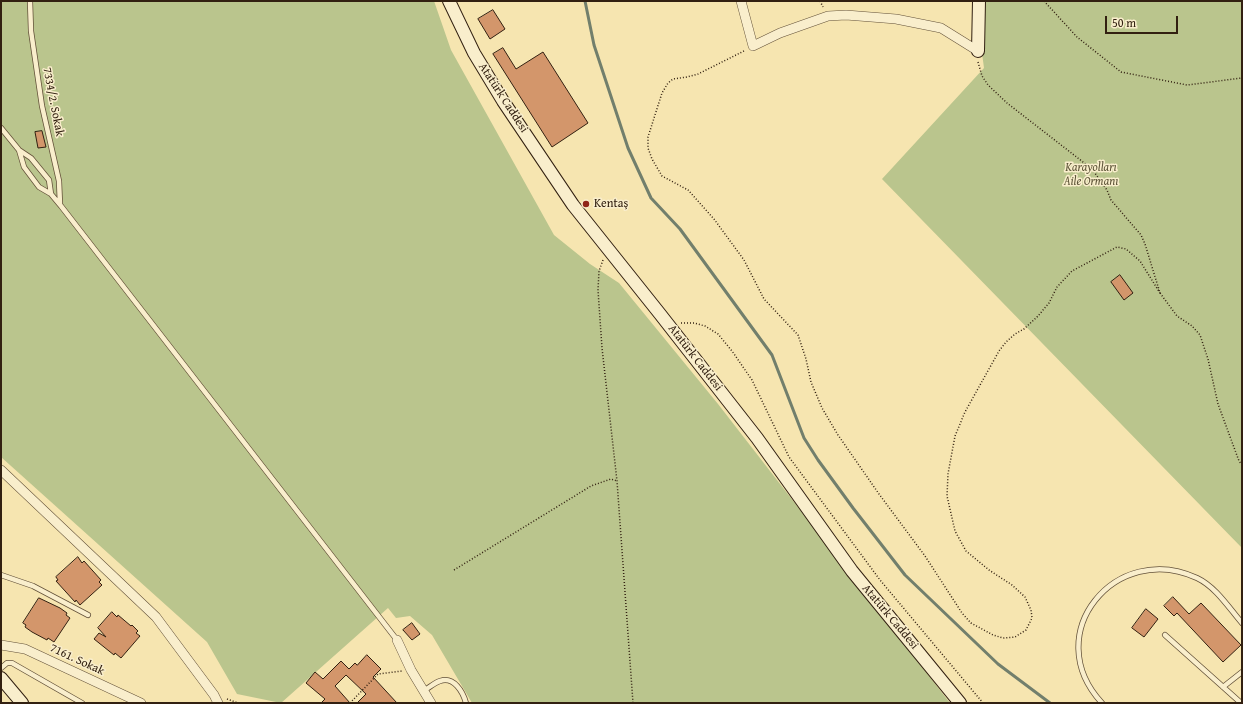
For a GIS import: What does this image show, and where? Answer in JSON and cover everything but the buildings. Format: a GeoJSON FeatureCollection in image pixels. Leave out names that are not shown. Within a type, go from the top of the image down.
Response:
{"type":"FeatureCollection","features":[{"type":"Feature","properties":{"kind":"street","name":"Atatürk Caddesi"},"geometry":{"type":"LineString","coordinates":[[448,1],[474,53],[573,205],[757,438],[852,571],[960,703]]}},
{"type":"Feature","properties":{"kind":"street"},"geometry":{"type":"LineString","coordinates":[[741,1],[753,46],[780,33],[828,16],[846,15],[896,19],[940,28],[978,51]]}},
{"type":"Feature","properties":{"kind":"street"},"geometry":{"type":"LineString","coordinates":[[978,1],[978,51]]}},
{"type":"Feature","properties":{"kind":"street"},"geometry":{"type":"LineString","coordinates":[[1,470],[156,617],[214,695],[218,703]]}},
{"type":"Feature","properties":{"kind":"street"},"geometry":{"type":"LineString","coordinates":[[397,640],[411,670],[431,703]]}},
{"type":"Feature","properties":{"kind":"street","name":"7161. Sokak"},"geometry":{"type":"LineString","coordinates":[[1,644],[25,649],[140,703]]}},
{"type":"Feature","properties":{"kind":"street"},"geometry":{"type":"LineString","coordinates":[[1,678],[22,703]]}},
{"type":"Feature","properties":{"kind":"lane","name":"7334/2. Sokak"},"geometry":{"type":"LineString","coordinates":[[30,1],[31,31],[42,106],[59,181],[61,206]]}},
{"type":"Feature","properties":{"kind":"lane"},"geometry":{"type":"LineString","coordinates":[[1,128],[19,150],[31,158],[48,180],[51,194]]}},
{"type":"Feature","properties":{"kind":"lane"},"geometry":{"type":"LineString","coordinates":[[19,150],[24,167],[38,187],[51,194],[61,206],[397,640]]}},
{"type":"Feature","properties":{"kind":"lane"},"geometry":{"type":"LineString","coordinates":[[1102,703],[1089,686],[1081,670],[1078,653],[1079,640],[1083,622],[1090,606],[1099,594],[1113,582],[1126,576],[1157,569],[1173,570],[1198,578],[1210,587],[1242,623]]}},
{"type":"Feature","properties":{"kind":"lane"},"geometry":{"type":"LineString","coordinates":[[1,575],[33,586],[88,615]]}},
{"type":"Feature","properties":{"kind":"lane"},"geometry":{"type":"LineString","coordinates":[[1165,635],[1241,703]]}},
{"type":"Feature","properties":{"kind":"lane"},"geometry":{"type":"LineString","coordinates":[[1,668],[7,663],[12,662],[82,703]]}},
{"type":"Feature","properties":{"kind":"lane"},"geometry":{"type":"LineString","coordinates":[[1223,687],[1242,672]]}},
{"type":"Feature","properties":{"kind":"lane"},"geometry":{"type":"LineString","coordinates":[[424,691],[439,681],[445,680],[454,683],[458,687],[466,703]]}},
{"type":"Feature","properties":{"kind":"path"},"geometry":{"type":"LineString","coordinates":[[1044,1],[1077,37],[1121,72],[1187,85],[1242,78]]}},
{"type":"Feature","properties":{"kind":"path"},"geometry":{"type":"LineString","coordinates":[[753,46],[698,74],[673,79],[668,83],[662,93],[648,137],[648,148],[652,159],[662,176],[688,190],[710,213],[744,260],[764,299],[798,335],[812,382],[822,408],[838,435],[925,556],[962,614],[971,623],[993,635],[1003,638],[1015,637],[1026,630],[1032,618],[1031,610],[1025,597],[966,551],[955,531],[947,496],[948,474],[955,436],[964,412],[999,351],[1006,342],[1015,334],[1024,329],[1038,316],[1049,303],[1057,287],[1072,271],[1117,248],[1126,249],[1140,261],[1160,293],[1177,316],[1192,326],[1200,335],[1208,360],[1218,404],[1239,461],[1242,465]]}},
{"type":"Feature","properties":{"kind":"path"},"geometry":{"type":"LineString","coordinates":[[978,51],[977,59],[982,76],[988,85],[1013,107],[1092,169],[1107,190],[1111,200],[1141,235],[1160,293]]}},
{"type":"Feature","properties":{"kind":"path"},"geometry":{"type":"LineString","coordinates":[[610,251],[602,261],[599,271],[598,290],[602,348],[618,481],[633,703]]}},
{"type":"Feature","properties":{"kind":"path"},"geometry":{"type":"LineString","coordinates":[[676,320],[682,323],[694,323],[705,326],[718,334],[732,351],[752,380],[789,457],[880,580],[983,703]]}},
{"type":"Feature","properties":{"kind":"path"},"geometry":{"type":"LineString","coordinates":[[454,570],[591,486],[611,480],[618,481]]}},
{"type":"Feature","properties":{"kind":"path"},"geometry":{"type":"LineString","coordinates":[[350,703],[378,674],[411,670]]}},
{"type":"Feature","properties":{"kind":"green space"},"geometry":{"type":"Polygon","coordinates":[[[1,1],[434,1],[451,50],[554,235],[590,264],[619,283],[718,404],[950,703],[472,703],[432,635],[410,616],[396,618],[388,608],[281,703],[237,694],[207,642],[1,457],[1,1]]]}},
{"type":"Feature","properties":{"kind":"green space","name":"Karayolları Aile Ormanı"},"geometry":{"type":"Polygon","coordinates":[[[975,1],[1242,1],[1242,548],[882,179],[984,68],[975,1]]]}},
{"type":"Feature","properties":{"kind":"waterway"},"geometry":{"type":"LineString","coordinates":[[585,1],[594,45],[628,148],[651,198],[680,229],[772,355],[804,438],[818,460],[905,575],[998,664],[1050,703]]}},
{"type":"Feature","properties":{"kind":"place","name":"Kentaş"},"geometry":{"type":"Point","coordinates":[586,204]}}]}
